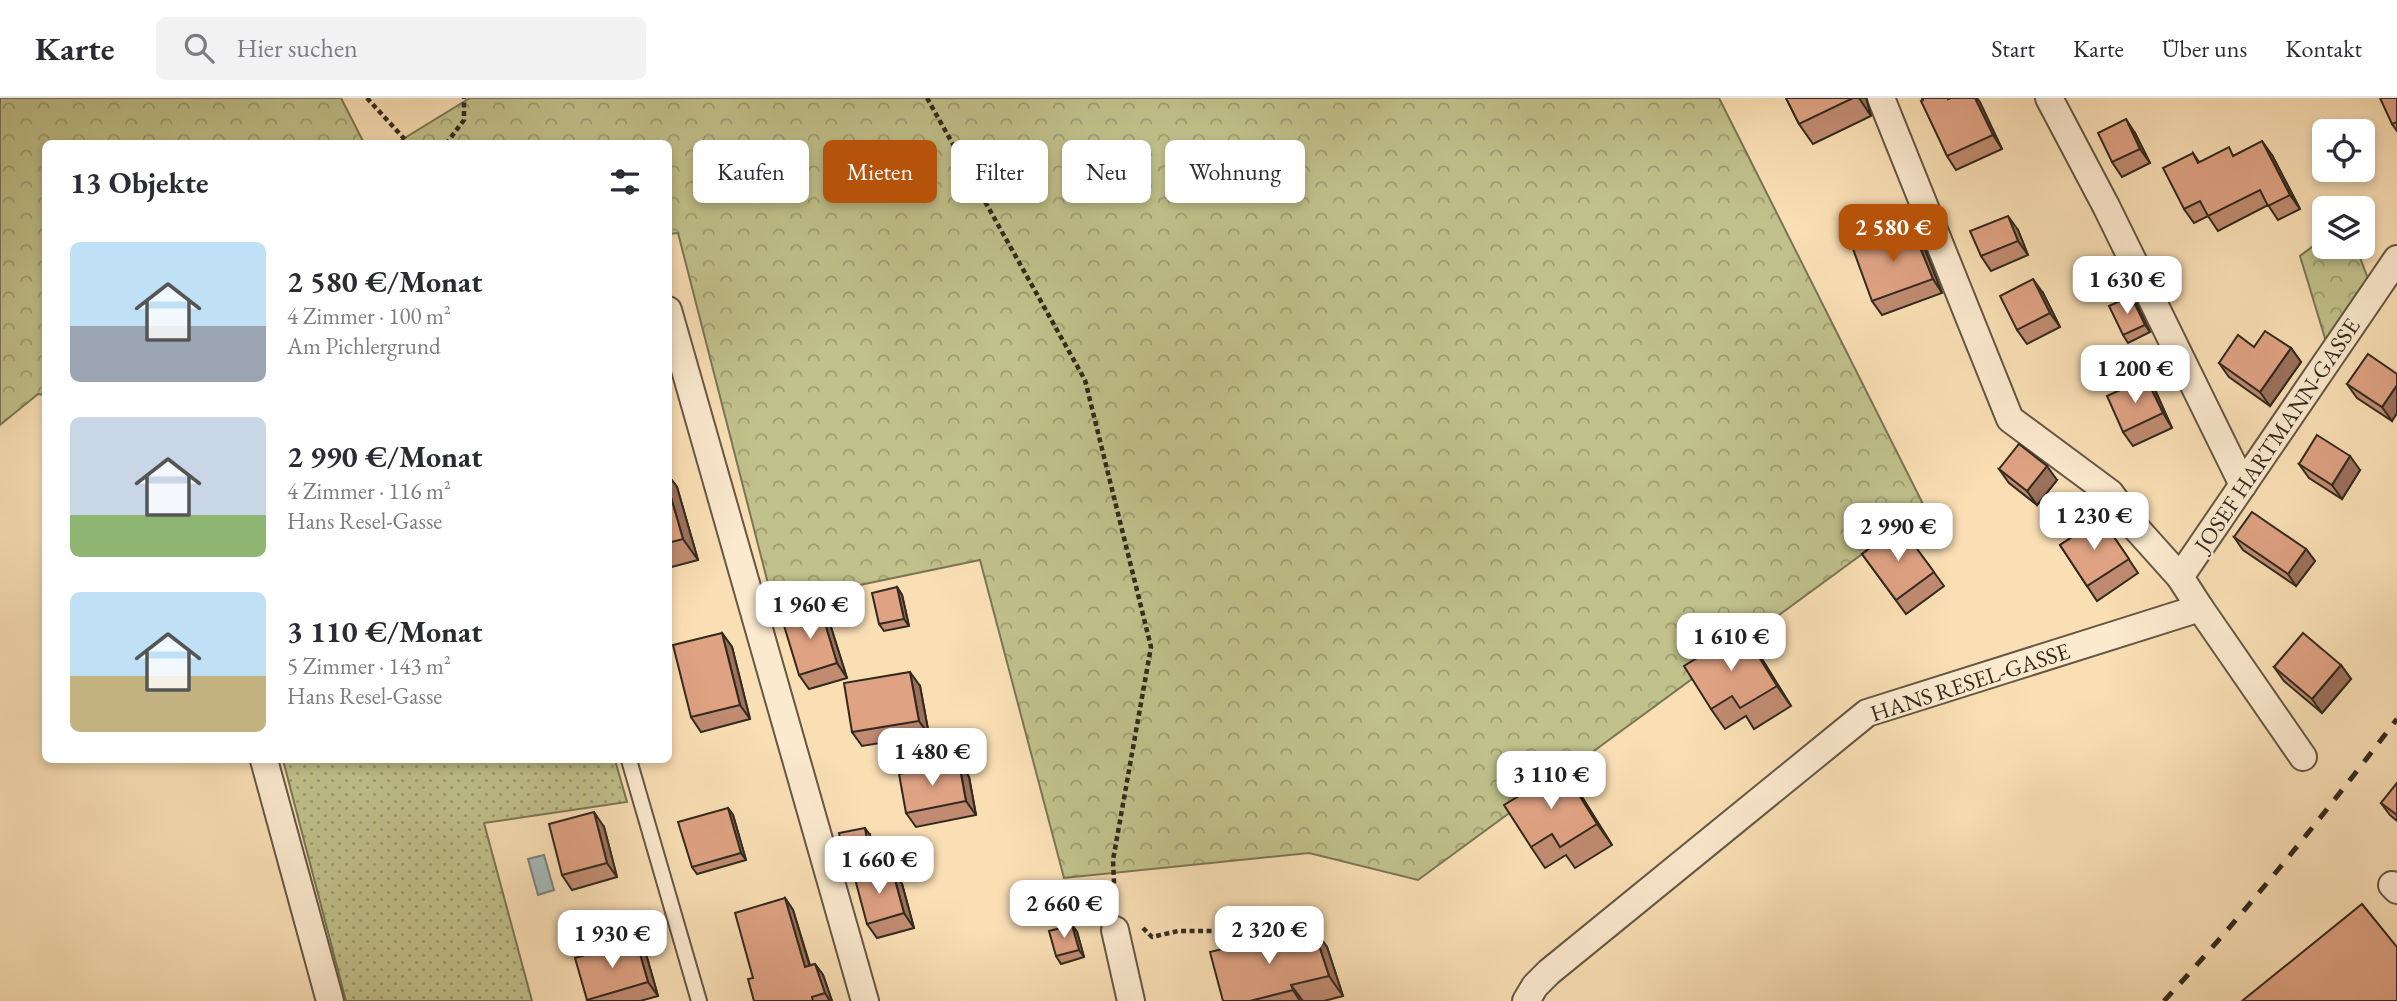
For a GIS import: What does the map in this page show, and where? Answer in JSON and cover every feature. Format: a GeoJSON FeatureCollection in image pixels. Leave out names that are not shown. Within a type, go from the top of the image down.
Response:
{"type":"FeatureCollection","features":[{"type":"Feature","properties":{"kind":"street"},"geometry":{"type":"LineString","coordinates":[[1881,98],[2010,419],[2110,493],[2136,528],[2180,577],[2303,757]]}},
{"type":"Feature","properties":{"kind":"street"},"geometry":{"type":"LineString","coordinates":[[2049,98],[2106,206],[2243,485]]}},
{"type":"Feature","properties":{"kind":"street","name":"JOSEF HARTMANN-GASSE"},"geometry":{"type":"LineString","coordinates":[[2180,577],[2397,260]]}},
{"type":"Feature","properties":{"kind":"street"},"geometry":{"type":"LineString","coordinates":[[672,324],[866,1001]]}},
{"type":"Feature","properties":{"kind":"street","name":"HANS RESEL-GASSE"},"geometry":{"type":"LineString","coordinates":[[1526,1001],[1535,985],[1549,972],[1867,713],[2200,608]]}},
{"type":"Feature","properties":{"kind":"street"},"geometry":{"type":"LineString","coordinates":[[265,763],[330,1001]]}},
{"type":"Feature","properties":{"kind":"street"},"geometry":{"type":"LineString","coordinates":[[1115,930],[1131,1001]]}},
{"type":"Feature","properties":{"kind":"lane"},"geometry":{"type":"LineString","coordinates":[[630,763],[699,1001]]}},
{"type":"Feature","properties":{"kind":"path"},"geometry":{"type":"LineString","coordinates":[[367,98],[406,140]]}},
{"type":"Feature","properties":{"kind":"path"},"geometry":{"type":"LineString","coordinates":[[449,140],[464,120],[464,98]]}},
{"type":"Feature","properties":{"kind":"path"},"geometry":{"type":"LineString","coordinates":[[927,98],[1085,380],[1151,647],[1113,860],[1115,930]]}},
{"type":"Feature","properties":{"kind":"path"},"geometry":{"type":"LineString","coordinates":[[1141,925],[1152,937],[1178,931],[1215,931],[1248,925],[1260,935],[1263,949]]}},
{"type":"Feature","properties":{"kind":"green space"},"geometry":{"type":"Polygon","coordinates":[[[0,98],[341,98],[362,140],[42,140],[42,395],[38,394],[0,425],[0,98]]]}},
{"type":"Feature","properties":{"kind":"green space"},"geometry":{"type":"Polygon","coordinates":[[[470,98],[1719,98],[1925,508],[1418,880],[1309,853],[1064,878],[980,560],[773,603],[678,233],[672,234],[672,140],[402,140],[470,98]]]}},
{"type":"Feature","properties":{"kind":"green space"},"geometry":{"type":"Polygon","coordinates":[[[2312,247],[2312,259],[2361,259],[2372,289],[2328,348],[2300,256],[2312,247]]]}},
{"type":"Feature","properties":{"kind":"green space"},"geometry":{"type":"Polygon","coordinates":[[[284,763],[616,763],[627,802],[484,823],[532,1001],[346,1001],[284,763]]]}},
{"type":"Feature","properties":{"kind":"shaded area"},"geometry":{"type":"Polygon","coordinates":[[[544,855],[554,890],[538,895],[528,859],[544,855]]]}},
{"type":"Feature","properties":{"kind":"building"},"geometry":{"type":"Polygon","coordinates":[[[1786,98],[1853,98],[1799,124],[1786,98]]]}},
{"type":"Feature","properties":{"kind":"building"},"geometry":{"type":"Polygon","coordinates":[[[1922,98],[1975,98],[1993,135],[1947,156],[1921,101],[1922,98]]]}},
{"type":"Feature","properties":{"kind":"building"},"geometry":{"type":"Polygon","coordinates":[[[2380,98],[2397,98],[2397,122],[2392,124],[2380,98]]]}},
{"type":"Feature","properties":{"kind":"building"},"geometry":{"type":"Polygon","coordinates":[[[2126,119],[2140,149],[2112,162],[2098,133],[2126,119]]]}},
{"type":"Feature","properties":{"kind":"building"},"geometry":{"type":"Polygon","coordinates":[[[2262,141],[2290,195],[2268,206],[2260,190],[2208,216],[2200,201],[2184,209],[2163,168],[2193,153],[2198,163],[2229,147],[2233,156],[2262,141]]]}},
{"type":"Feature","properties":{"kind":"building"},"geometry":{"type":"Polygon","coordinates":[[[2008,216],[2018,241],[1981,256],[1970,231],[2008,216]]]}},
{"type":"Feature","properties":{"kind":"building"},"geometry":{"type":"Polygon","coordinates":[[[1912,228],[1933,279],[1872,301],[1853,249],[1912,228]]]}},
{"type":"Feature","properties":{"kind":"building"},"geometry":{"type":"Polygon","coordinates":[[[2033,279],[2050,313],[2017,330],[2000,296],[2033,279]]]}},
{"type":"Feature","properties":{"kind":"building"},"geometry":{"type":"Polygon","coordinates":[[[2131,296],[2145,325],[2123,335],[2109,306],[2131,296]]]}},
{"type":"Feature","properties":{"kind":"building"},"geometry":{"type":"Polygon","coordinates":[[[2265,331],[2291,348],[2260,392],[2219,363],[2238,335],[2254,347],[2265,331]]]}},
{"type":"Feature","properties":{"kind":"building"},"geometry":{"type":"Polygon","coordinates":[[[2368,354],[2397,374],[2397,385],[2382,407],[2347,384],[2368,354]]]}},
{"type":"Feature","properties":{"kind":"building"},"geometry":{"type":"Polygon","coordinates":[[[2146,378],[2163,413],[2123,432],[2107,396],[2146,378]]]}},
{"type":"Feature","properties":{"kind":"building"},"geometry":{"type":"Polygon","coordinates":[[[2317,435],[2350,456],[2332,485],[2299,464],[2317,435]]]}},
{"type":"Feature","properties":{"kind":"building"},"geometry":{"type":"Polygon","coordinates":[[[2019,444],[2047,466],[2027,491],[1999,469],[2019,444]]]}},
{"type":"Feature","properties":{"kind":"building"},"geometry":{"type":"Polygon","coordinates":[[[672,501],[683,539],[672,542],[672,501]]]}},
{"type":"Feature","properties":{"kind":"building"},"geometry":{"type":"Polygon","coordinates":[[[2252,512],[2306,549],[2288,574],[2234,537],[2252,512]]]}},
{"type":"Feature","properties":{"kind":"building"},"geometry":{"type":"Polygon","coordinates":[[[2101,518],[2129,559],[2087,586],[2060,545],[2101,518]]]}},
{"type":"Feature","properties":{"kind":"building"},"geometry":{"type":"Polygon","coordinates":[[[1900,526],[1934,572],[1896,600],[1862,554],[1900,526]]]}},
{"type":"Feature","properties":{"kind":"building"},"geometry":{"type":"Polygon","coordinates":[[[897,587],[904,619],[879,624],[872,593],[897,587]]]}},
{"type":"Feature","properties":{"kind":"building"},"geometry":{"type":"Polygon","coordinates":[[[820,607],[837,663],[799,675],[782,619],[820,607]]]}},
{"type":"Feature","properties":{"kind":"building"},"geometry":{"type":"Polygon","coordinates":[[[1742,630],[1777,686],[1740,708],[1732,696],[1711,709],[1684,666],[1742,630]]]}},
{"type":"Feature","properties":{"kind":"building"},"geometry":{"type":"Polygon","coordinates":[[[722,633],[740,705],[691,717],[673,645],[722,633]]]}},
{"type":"Feature","properties":{"kind":"building"},"geometry":{"type":"Polygon","coordinates":[[[2303,633],[2341,665],[2312,699],[2274,667],[2303,633]]]}},
{"type":"Feature","properties":{"kind":"building"},"geometry":{"type":"Polygon","coordinates":[[[910,672],[919,721],[852,732],[844,683],[910,672]]]}},
{"type":"Feature","properties":{"kind":"building"},"geometry":{"type":"Polygon","coordinates":[[[959,763],[966,801],[906,813],[899,774],[959,763]]]}},
{"type":"Feature","properties":{"kind":"building"},"geometry":{"type":"Polygon","coordinates":[[[1563,769],[1597,824],[1560,847],[1552,834],[1531,847],[1504,805],[1563,769]]]}},
{"type":"Feature","properties":{"kind":"building"},"geometry":{"type":"Polygon","coordinates":[[[2397,783],[2397,815],[2381,803],[2397,783]]]}},
{"type":"Feature","properties":{"kind":"building"},"geometry":{"type":"Polygon","coordinates":[[[728,808],[741,853],[692,867],[678,822],[728,808]]]}},
{"type":"Feature","properties":{"kind":"building"},"geometry":{"type":"Polygon","coordinates":[[[594,812],[607,863],[562,875],[549,824],[594,812]]]}},
{"type":"Feature","properties":{"kind":"building"},"geometry":{"type":"Polygon","coordinates":[[[865,828],[870,858],[844,862],[839,833],[865,828]]]}},
{"type":"Feature","properties":{"kind":"building"},"geometry":{"type":"Polygon","coordinates":[[[892,869],[904,913],[867,924],[855,879],[892,869]]]}},
{"type":"Feature","properties":{"kind":"building"},"geometry":{"type":"Polygon","coordinates":[[[785,898],[805,967],[815,964],[825,993],[812,997],[813,1001],[754,1001],[748,979],[753,978],[735,913],[785,898]]]}},
{"type":"Feature","properties":{"kind":"building"},"geometry":{"type":"Polygon","coordinates":[[[2362,904],[2397,947],[2397,1001],[2242,1001],[2362,904]]]}},
{"type":"Feature","properties":{"kind":"building"},"geometry":{"type":"Polygon","coordinates":[[[1072,925],[1079,950],[1056,956],[1049,931],[1072,925]]]}},
{"type":"Feature","properties":{"kind":"building"},"geometry":{"type":"Polygon","coordinates":[[[1313,927],[1329,976],[1291,985],[1293,990],[1250,1001],[1223,1001],[1210,952],[1313,927]]]}},
{"type":"Feature","properties":{"kind":"building"},"geometry":{"type":"Polygon","coordinates":[[[636,940],[648,982],[587,1000],[575,958],[636,940]]]}},
{"type":"Feature","properties":{"kind":"railway"},"geometry":{"type":"LineString","coordinates":[[2164,1001],[2284,863],[2397,719]]}}]}
